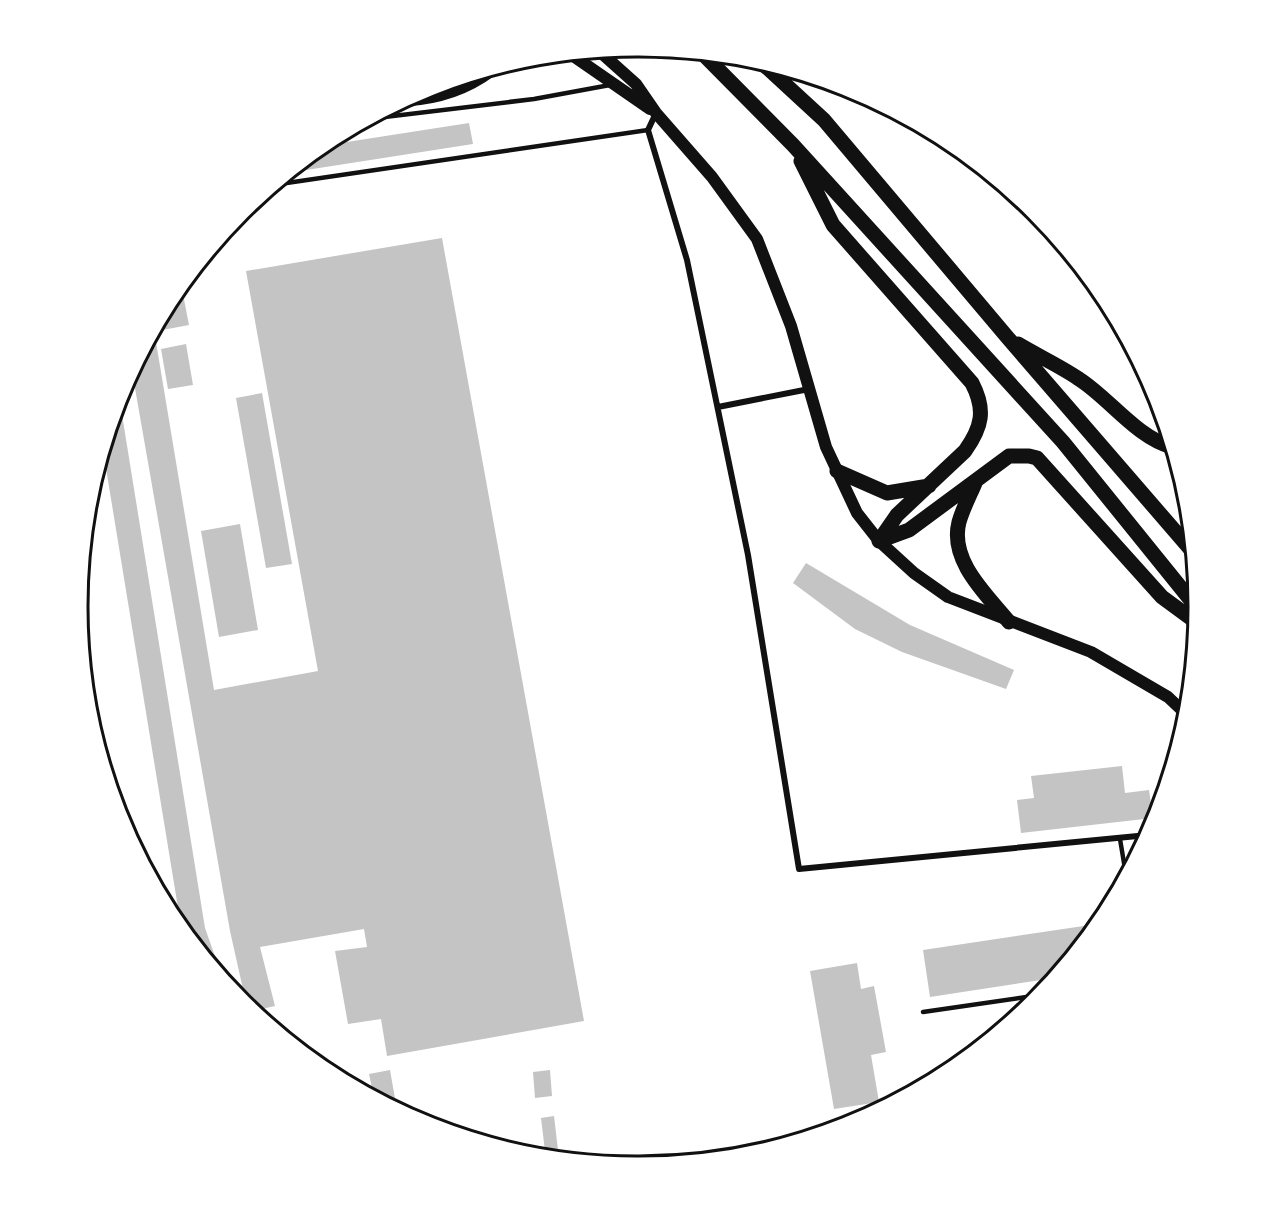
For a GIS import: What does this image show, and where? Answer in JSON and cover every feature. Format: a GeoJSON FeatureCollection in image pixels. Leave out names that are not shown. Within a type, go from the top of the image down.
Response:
{"type":"FeatureCollection","features":[{"type":"Feature","properties":{"kind":"main road"},"geometry":{"type":"LineString","coordinates":[[606,58],[636,84],[656,113],[712,177],[757,240],[791,327],[826,447],[857,513],[879,541],[914,573],[948,597],[1091,652],[1168,697],[1178,707]]}},
{"type":"Feature","properties":{"kind":"main road"},"geometry":{"type":"LineString","coordinates":[[580,60],[656,113]]}},
{"type":"Feature","properties":{"kind":"main road"},"geometry":{"type":"LineString","coordinates":[[711,62],[793,145],[1063,442],[1187,596]]}},
{"type":"Feature","properties":{"kind":"main road"},"geometry":{"type":"LineString","coordinates":[[775,75],[824,120],[1184,541]]}},
{"type":"Feature","properties":{"kind":"main road"},"geometry":{"type":"LineString","coordinates":[[793,145],[833,225],[972,383],[980,399],[982,410],[974,439],[965,451],[897,515],[879,541]]}},
{"type":"Feature","properties":{"kind":"main road"},"geometry":{"type":"LineString","coordinates":[[1008,338],[1081,379],[1140,429],[1163,444]]}},
{"type":"Feature","properties":{"kind":"main road"},"geometry":{"type":"LineString","coordinates":[[879,541],[909,530],[1009,456],[1029,456],[1037,458],[1162,597],[1187,616]]}},
{"type":"Feature","properties":{"kind":"main road"},"geometry":{"type":"LineString","coordinates":[[837,471],[887,493],[929,486]]}},
{"type":"Feature","properties":{"kind":"main road"},"geometry":{"type":"LineString","coordinates":[[975,483],[959,522],[958,536],[961,555],[970,573],[1009,622]]}},
{"type":"Feature","properties":{"kind":"street"},"geometry":{"type":"LineString","coordinates":[[656,113],[648,130],[687,260],[718,407],[748,555],[799,869],[1137,837]]}},
{"type":"Feature","properties":{"kind":"street"},"geometry":{"type":"LineString","coordinates":[[718,407],[809,388]]}},
{"type":"Feature","properties":{"kind":"lane"},"geometry":{"type":"LineString","coordinates":[[391,116],[534,99],[615,85]]}},
{"type":"Feature","properties":{"kind":"lane"},"geometry":{"type":"LineString","coordinates":[[289,183],[648,130]]}},
{"type":"Feature","properties":{"kind":"lane"},"geometry":{"type":"LineString","coordinates":[[1120,839],[1124,863]]}},
{"type":"Feature","properties":{"kind":"lane"},"geometry":{"type":"LineString","coordinates":[[922,1012],[1025,997]]}},
{"type":"Feature","properties":{"kind":"building"},"geometry":{"type":"Polygon","coordinates":[[[469,123],[473,144],[304,170],[345,142],[469,123]]]}},
{"type":"Feature","properties":{"kind":"building"},"geometry":{"type":"Polygon","coordinates":[[[442,238],[584,1021],[387,1056],[381,1019],[348,1024],[335,951],[367,947],[364,929],[260,947],[275,1006],[264,1009],[243,988],[230,931],[135,386],[156,343],[214,690],[318,671],[246,271],[442,238]]]}},
{"type":"Feature","properties":{"kind":"building"},"geometry":{"type":"Polygon","coordinates":[[[184,297],[189,325],[163,330],[184,297]]]}},
{"type":"Feature","properties":{"kind":"building"},"geometry":{"type":"Polygon","coordinates":[[[186,344],[193,385],[168,389],[161,349],[186,344]]]}},
{"type":"Feature","properties":{"kind":"building"},"geometry":{"type":"Polygon","coordinates":[[[262,393],[292,564],[266,568],[236,398],[262,393]]]}},
{"type":"Feature","properties":{"kind":"building"},"geometry":{"type":"Polygon","coordinates":[[[122,417],[205,928],[215,957],[178,907],[106,468],[122,417]]]}},
{"type":"Feature","properties":{"kind":"building"},"geometry":{"type":"Polygon","coordinates":[[[240,524],[258,630],[219,637],[201,531],[240,524]]]}},
{"type":"Feature","properties":{"kind":"building"},"geometry":{"type":"Polygon","coordinates":[[[806,563],[910,625],[1014,670],[1006,689],[902,652],[855,629],[793,583],[806,563]]]}},
{"type":"Feature","properties":{"kind":"building"},"geometry":{"type":"Polygon","coordinates":[[[1122,766],[1125,793],[1149,790],[1151,803],[1145,819],[1021,833],[1017,800],[1034,798],[1031,776],[1122,766]]]}},
{"type":"Feature","properties":{"kind":"building"},"geometry":{"type":"Polygon","coordinates":[[[1085,926],[1041,980],[930,997],[923,950],[1085,926]]]}},
{"type":"Feature","properties":{"kind":"building"},"geometry":{"type":"Polygon","coordinates":[[[857,963],[861,989],[874,986],[886,1052],[871,1055],[879,1100],[834,1109],[810,971],[857,963]]]}},
{"type":"Feature","properties":{"kind":"building"},"geometry":{"type":"Polygon","coordinates":[[[390,1070],[395,1099],[372,1087],[369,1074],[390,1070]]]}},
{"type":"Feature","properties":{"kind":"building"},"geometry":{"type":"Polygon","coordinates":[[[550,1070],[552,1096],[535,1098],[533,1072],[550,1070]]]}},
{"type":"Feature","properties":{"kind":"building"},"geometry":{"type":"Polygon","coordinates":[[[554,1116],[558,1150],[545,1147],[541,1118],[554,1116]]]}}]}
